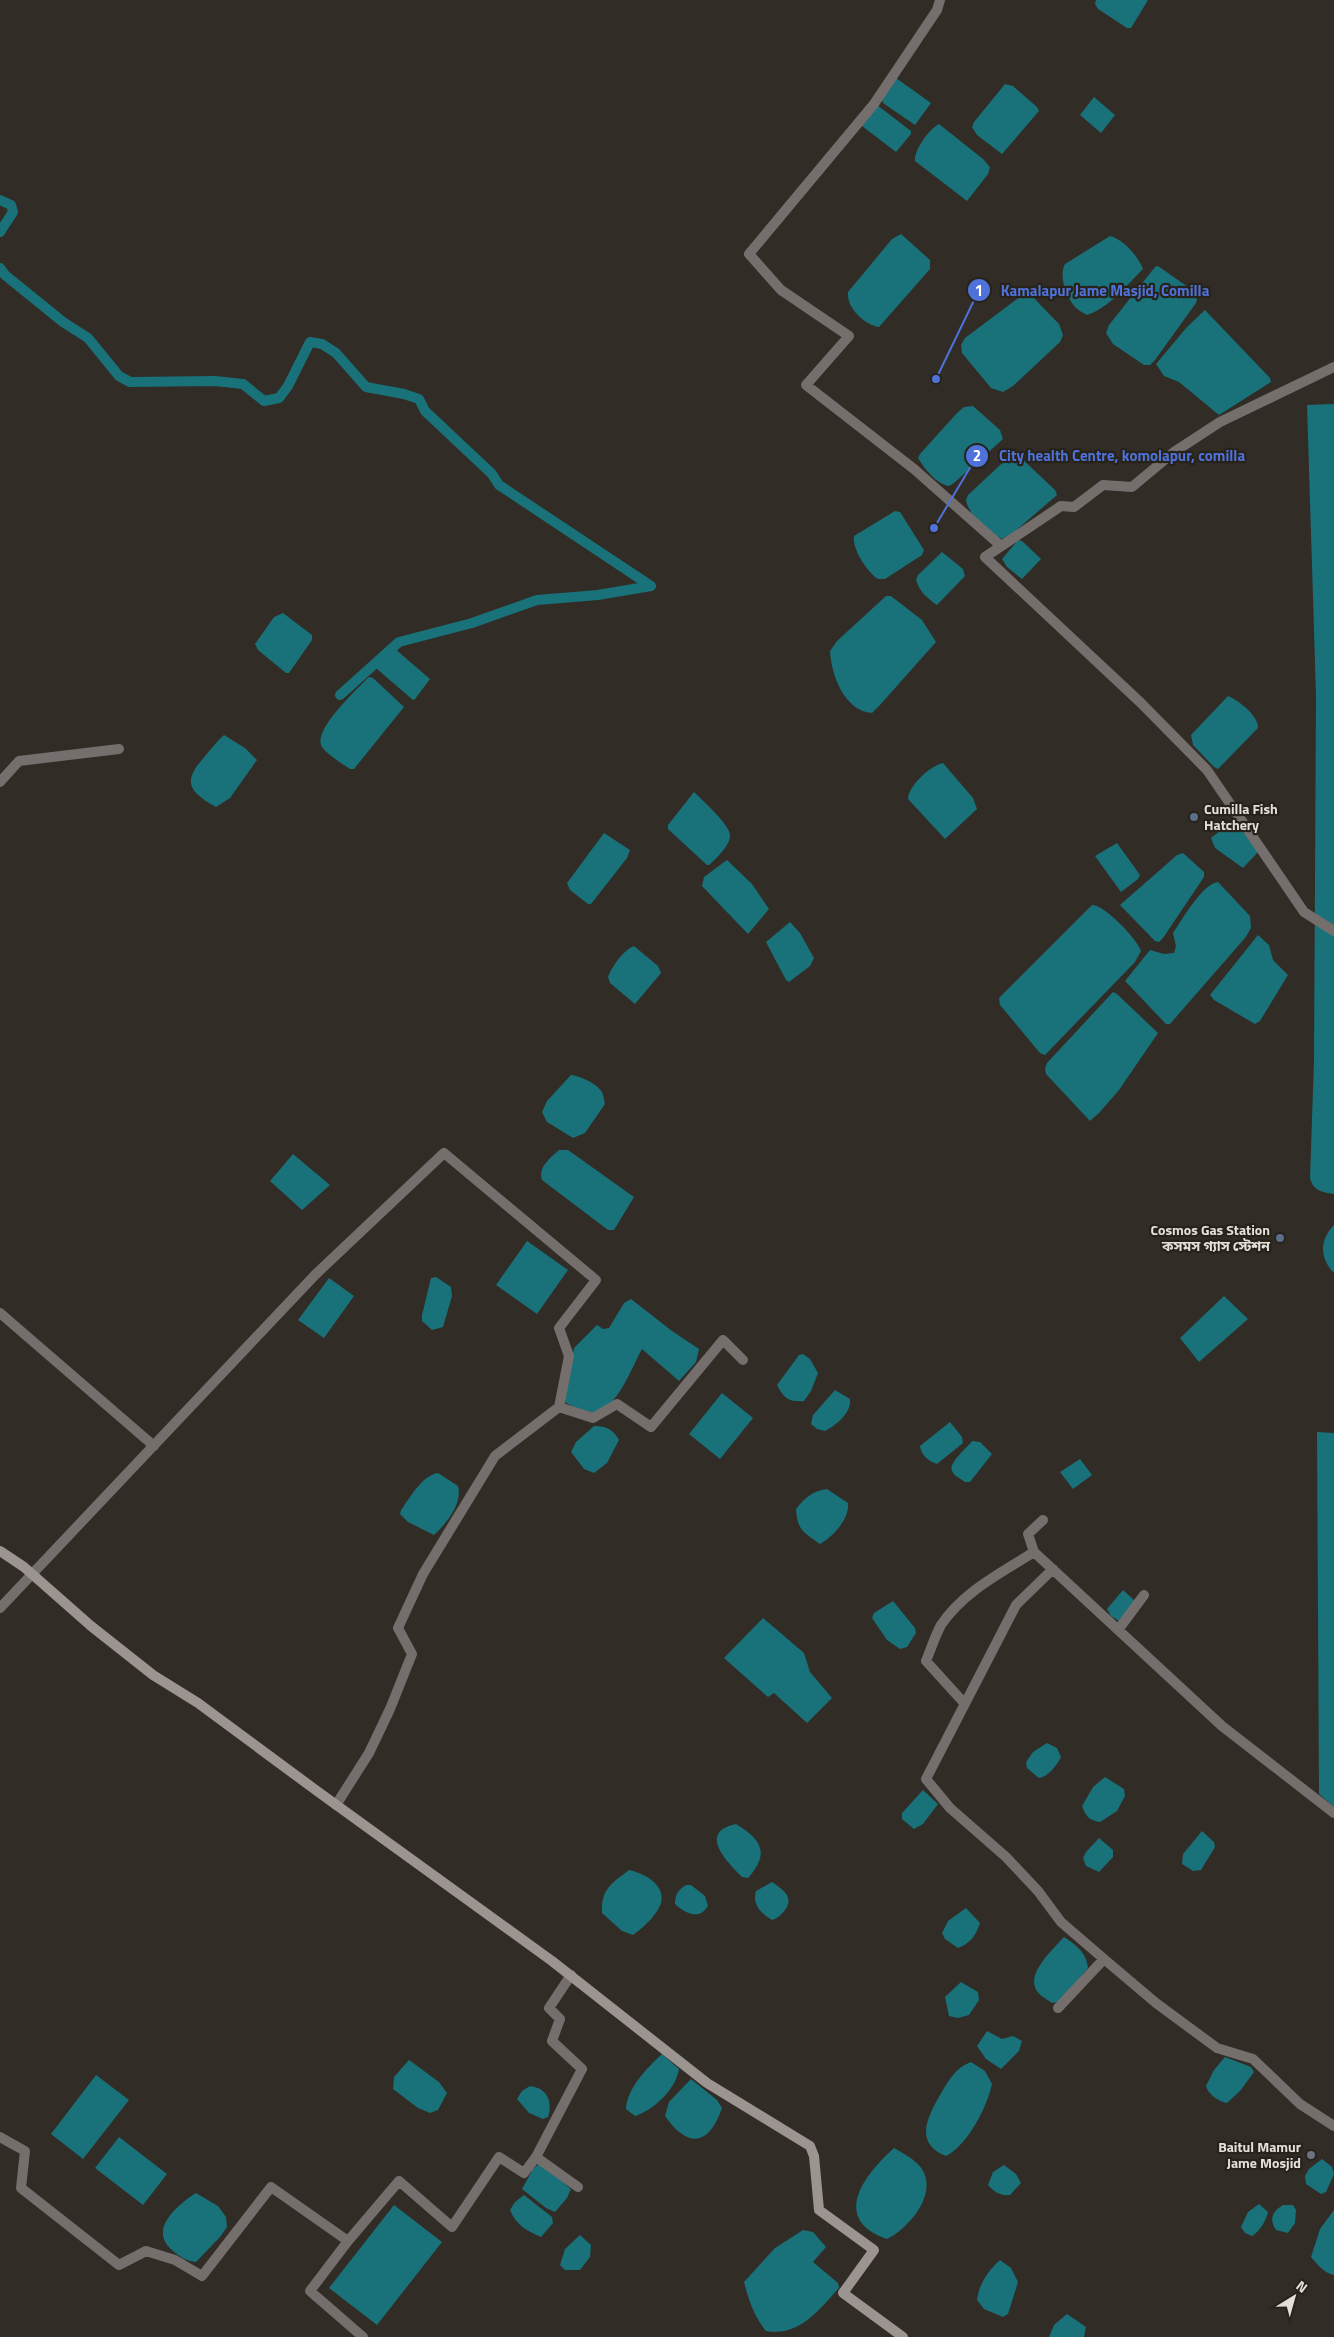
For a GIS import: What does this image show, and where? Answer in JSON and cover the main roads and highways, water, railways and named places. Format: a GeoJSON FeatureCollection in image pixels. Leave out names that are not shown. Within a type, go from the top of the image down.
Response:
{"type":"FeatureCollection","features":[{"type":"Feature","properties":{"kind":"main road"},"geometry":{"type":"LineString","coordinates":[[0,1551],[32,1574],[154,1675],[198,1702],[336,1805],[571,1975],[707,2083],[810,2146],[814,2156],[819,2210],[874,2250],[844,2292],[902,2337]]}},
{"type":"Feature","properties":{"kind":"water"},"geometry":{"type":"Polygon","coordinates":[[[1096,0],[1148,0],[1131,28],[1127,28],[1098,9],[1095,4],[1096,0]]]}},
{"type":"Feature","properties":{"kind":"water"},"geometry":{"type":"Polygon","coordinates":[[[896,78],[931,103],[915,125],[883,103],[882,99],[896,78]]]}},
{"type":"Feature","properties":{"kind":"water"},"geometry":{"type":"Polygon","coordinates":[[[1005,84],[1013,86],[1039,111],[1002,154],[977,135],[972,127],[1005,84]]]}},
{"type":"Feature","properties":{"kind":"water"},"geometry":{"type":"Polygon","coordinates":[[[1094,97],[1115,115],[1101,133],[1080,115],[1094,97]]]}},
{"type":"Feature","properties":{"kind":"water"},"geometry":{"type":"Polygon","coordinates":[[[877,105],[911,131],[911,134],[896,152],[862,126],[877,105]]]}},
{"type":"Feature","properties":{"kind":"water"},"geometry":{"type":"Polygon","coordinates":[[[939,124],[983,159],[990,167],[988,174],[967,201],[915,161],[915,156],[923,140],[939,124]]]}},
{"type":"Feature","properties":{"kind":"water"},"geometry":{"type":"Polygon","coordinates":[[[901,234],[930,260],[930,269],[879,327],[873,326],[862,319],[853,309],[848,298],[848,292],[892,239],[901,234]]]}},
{"type":"Feature","properties":{"kind":"water"},"geometry":{"type":"Polygon","coordinates":[[[1110,236],[1130,249],[1143,269],[1110,302],[1087,315],[1076,308],[1070,299],[1064,287],[1063,269],[1065,264],[1110,236]]]}},
{"type":"Feature","properties":{"kind":"water"},"geometry":{"type":"Polygon","coordinates":[[[1158,266],[1188,287],[1197,299],[1155,360],[1150,365],[1144,365],[1113,344],[1106,333],[1109,325],[1155,267],[1158,266]]]}},
{"type":"Feature","properties":{"kind":"water"},"geometry":{"type":"Polygon","coordinates":[[[1025,293],[1030,294],[1059,324],[1063,335],[1060,342],[1013,386],[1003,392],[991,388],[962,353],[961,345],[965,338],[1025,293]]]}},
{"type":"Feature","properties":{"kind":"water"},"geometry":{"type":"Polygon","coordinates":[[[1205,310],[1270,378],[1271,382],[1219,415],[1179,382],[1164,376],[1156,364],[1187,327],[1205,310]]]}},
{"type":"Feature","properties":{"kind":"water"},"geometry":{"type":"Polygon","coordinates":[[[1334,404],[1334,1194],[1313,1186],[1310,1178],[1314,1059],[1316,695],[1307,405],[1334,404]]]}},
{"type":"Feature","properties":{"kind":"water"},"geometry":{"type":"Polygon","coordinates":[[[973,406],[1000,430],[1003,439],[954,483],[949,486],[944,485],[931,475],[918,458],[957,413],[964,407],[973,406]]]}},
{"type":"Feature","properties":{"kind":"water"},"geometry":{"type":"Polygon","coordinates":[[[1013,453],[1017,454],[1055,490],[1057,495],[1013,533],[1002,539],[991,533],[975,518],[966,500],[968,495],[1013,453]]]}},
{"type":"Feature","properties":{"kind":"water"},"geometry":{"type":"Polygon","coordinates":[[[895,511],[900,512],[924,550],[922,555],[885,579],[878,579],[861,560],[855,547],[854,536],[895,511]]]}},
{"type":"Feature","properties":{"kind":"water"},"geometry":{"type":"Polygon","coordinates":[[[1018,540],[1022,541],[1041,559],[1022,579],[1007,567],[1002,559],[1018,540]]]}},
{"type":"Feature","properties":{"kind":"water"},"geometry":{"type":"Polygon","coordinates":[[[942,552],[963,569],[965,576],[937,605],[924,594],[916,580],[918,575],[942,552]]]}},
{"type":"Feature","properties":{"kind":"water"},"geometry":{"type":"Polygon","coordinates":[[[886,596],[891,596],[922,620],[936,642],[872,713],[862,711],[847,699],[836,680],[830,651],[837,641],[886,596]]]}},
{"type":"Feature","properties":{"kind":"water"},"geometry":{"type":"Polygon","coordinates":[[[283,613],[312,635],[312,640],[289,673],[286,673],[258,650],[255,644],[274,617],[283,613]]]}},
{"type":"Feature","properties":{"kind":"water"},"geometry":{"type":"Polygon","coordinates":[[[394,648],[430,679],[413,700],[377,669],[376,666],[394,648]]]}},
{"type":"Feature","properties":{"kind":"water"},"geometry":{"type":"Polygon","coordinates":[[[369,677],[373,678],[404,707],[354,769],[350,769],[323,748],[321,738],[330,719],[369,677]]]}},
{"type":"Feature","properties":{"kind":"water"},"geometry":{"type":"Polygon","coordinates":[[[1228,696],[1252,714],[1258,728],[1218,769],[1193,745],[1191,735],[1228,696]]]}},
{"type":"Feature","properties":{"kind":"water"},"geometry":{"type":"Polygon","coordinates":[[[224,735],[245,748],[257,760],[230,798],[216,807],[194,791],[191,779],[198,765],[224,735]]]}},
{"type":"Feature","properties":{"kind":"water"},"geometry":{"type":"Polygon","coordinates":[[[943,763],[973,798],[977,809],[945,839],[908,799],[916,782],[932,768],[943,763]]]}},
{"type":"Feature","properties":{"kind":"water"},"geometry":{"type":"Polygon","coordinates":[[[694,792],[716,814],[729,832],[729,841],[709,865],[668,829],[668,825],[694,792]]]}},
{"type":"Feature","properties":{"kind":"water"},"geometry":{"type":"Polygon","coordinates":[[[1234,820],[1259,851],[1243,868],[1215,848],[1211,838],[1234,820]]]}},
{"type":"Feature","properties":{"kind":"water"},"geometry":{"type":"Polygon","coordinates":[[[604,833],[630,850],[627,858],[591,904],[588,904],[570,890],[567,883],[604,833]]]}},
{"type":"Feature","properties":{"kind":"water"},"geometry":{"type":"Polygon","coordinates":[[[1117,843],[1140,875],[1138,879],[1121,892],[1095,856],[1117,843]]]}},
{"type":"Feature","properties":{"kind":"water"},"geometry":{"type":"Polygon","coordinates":[[[1183,853],[1204,872],[1204,877],[1163,938],[1159,942],[1155,941],[1120,905],[1177,855],[1183,853]]]}},
{"type":"Feature","properties":{"kind":"water"},"geometry":{"type":"Polygon","coordinates":[[[727,860],[752,884],[769,909],[748,934],[702,886],[704,877],[727,860]]]}},
{"type":"Feature","properties":{"kind":"water"},"geometry":{"type":"Polygon","coordinates":[[[1218,882],[1250,916],[1251,928],[1245,938],[1170,1024],[1166,1024],[1125,981],[1150,950],[1164,954],[1174,953],[1176,946],[1173,933],[1205,889],[1218,882]]]}},
{"type":"Feature","properties":{"kind":"water"},"geometry":{"type":"Polygon","coordinates":[[[1092,905],[1097,906],[1112,916],[1134,939],[1141,951],[1135,962],[1045,1055],[1040,1053],[1000,1005],[999,998],[1092,905]]]}},
{"type":"Feature","properties":{"kind":"water"},"geometry":{"type":"Polygon","coordinates":[[[790,922],[800,933],[814,958],[810,966],[789,982],[786,980],[766,942],[790,922]]]}},
{"type":"Feature","properties":{"kind":"water"},"geometry":{"type":"Polygon","coordinates":[[[1258,935],[1269,945],[1273,960],[1288,975],[1260,1021],[1255,1024],[1214,1000],[1210,995],[1258,935]]]}},
{"type":"Feature","properties":{"kind":"water"},"geometry":{"type":"Polygon","coordinates":[[[634,946],[658,966],[661,973],[635,1004],[610,983],[608,977],[622,955],[634,946]]]}},
{"type":"Feature","properties":{"kind":"water"},"geometry":{"type":"Polygon","coordinates":[[[1113,992],[1158,1033],[1119,1090],[1090,1121],[1046,1074],[1045,1069],[1047,1063],[1113,992]]]}},
{"type":"Feature","properties":{"kind":"water"},"geometry":{"type":"Polygon","coordinates":[[[571,1075],[593,1083],[602,1092],[605,1104],[585,1133],[573,1138],[547,1122],[542,1112],[547,1101],[571,1075]]]}},
{"type":"Feature","properties":{"kind":"water"},"geometry":{"type":"Polygon","coordinates":[[[559,1150],[568,1150],[634,1197],[614,1230],[608,1230],[542,1180],[541,1171],[543,1167],[559,1150]]]}},
{"type":"Feature","properties":{"kind":"water"},"geometry":{"type":"Polygon","coordinates":[[[293,1154],[330,1185],[302,1210],[270,1181],[293,1154]]]}},
{"type":"Feature","properties":{"kind":"water"},"geometry":{"type":"Polygon","coordinates":[[[1334,1225],[1334,1273],[1326,1262],[1323,1249],[1326,1237],[1334,1225]]]}},
{"type":"Feature","properties":{"kind":"water"},"geometry":{"type":"Polygon","coordinates":[[[527,1241],[568,1270],[537,1314],[496,1285],[527,1241]]]}},
{"type":"Feature","properties":{"kind":"water"},"geometry":{"type":"Polygon","coordinates":[[[436,1277],[451,1287],[452,1296],[443,1327],[432,1330],[422,1321],[422,1315],[431,1278],[436,1277]]]}},
{"type":"Feature","properties":{"kind":"water"},"geometry":{"type":"Polygon","coordinates":[[[329,1278],[354,1296],[324,1338],[298,1320],[329,1278]]]}},
{"type":"Feature","properties":{"kind":"water"},"geometry":{"type":"Polygon","coordinates":[[[1224,1296],[1248,1319],[1199,1362],[1180,1338],[1224,1296]]]}},
{"type":"Feature","properties":{"kind":"water"},"geometry":{"type":"Polygon","coordinates":[[[631,1299],[699,1349],[696,1362],[679,1381],[642,1349],[622,1389],[607,1406],[599,1411],[589,1412],[564,1402],[574,1348],[597,1325],[603,1329],[609,1328],[624,1303],[631,1299]]]}},
{"type":"Feature","properties":{"kind":"water"},"geometry":{"type":"Polygon","coordinates":[[[803,1354],[810,1359],[818,1373],[811,1391],[804,1401],[794,1401],[782,1394],[777,1385],[799,1355],[803,1354]]]}},
{"type":"Feature","properties":{"kind":"water"},"geometry":{"type":"Polygon","coordinates":[[[835,1390],[850,1399],[846,1414],[829,1429],[825,1431],[817,1429],[811,1424],[813,1415],[835,1390]]]}},
{"type":"Feature","properties":{"kind":"water"},"geometry":{"type":"Polygon","coordinates":[[[722,1393],[753,1418],[720,1459],[689,1434],[722,1393]]]}},
{"type":"Feature","properties":{"kind":"water"},"geometry":{"type":"Polygon","coordinates":[[[950,1422],[962,1437],[963,1443],[937,1464],[925,1457],[920,1446],[950,1422]]]}},
{"type":"Feature","properties":{"kind":"water"},"geometry":{"type":"Polygon","coordinates":[[[594,1426],[609,1429],[619,1440],[607,1463],[594,1473],[584,1469],[571,1452],[576,1442],[594,1426]]]}},
{"type":"Feature","properties":{"kind":"water"},"geometry":{"type":"Polygon","coordinates":[[[1317,1432],[1334,1433],[1334,1807],[1319,1794],[1317,1432]]]}},
{"type":"Feature","properties":{"kind":"water"},"geometry":{"type":"Polygon","coordinates":[[[972,1441],[980,1442],[992,1454],[970,1482],[965,1482],[954,1474],[952,1468],[955,1460],[972,1441]]]}},
{"type":"Feature","properties":{"kind":"water"},"geometry":{"type":"Polygon","coordinates":[[[1080,1459],[1092,1475],[1073,1489],[1060,1472],[1080,1459]]]}},
{"type":"Feature","properties":{"kind":"water"},"geometry":{"type":"Polygon","coordinates":[[[438,1473],[458,1486],[459,1493],[452,1513],[434,1535],[408,1522],[400,1514],[422,1482],[438,1473]]]}},
{"type":"Feature","properties":{"kind":"water"},"geometry":{"type":"Polygon","coordinates":[[[827,1489],[848,1503],[848,1509],[840,1526],[820,1544],[802,1530],[798,1522],[796,1509],[809,1496],[817,1491],[827,1489]]]}},
{"type":"Feature","properties":{"kind":"water"},"geometry":{"type":"Polygon","coordinates":[[[1123,1590],[1135,1601],[1119,1621],[1111,1616],[1107,1609],[1123,1590]]]}},
{"type":"Feature","properties":{"kind":"water"},"geometry":{"type":"Polygon","coordinates":[[[893,1601],[915,1628],[916,1633],[907,1647],[900,1649],[887,1640],[872,1618],[874,1613],[893,1601]]]}},
{"type":"Feature","properties":{"kind":"water"},"geometry":{"type":"Polygon","coordinates":[[[763,1618],[804,1653],[810,1672],[832,1698],[807,1723],[774,1693],[768,1697],[724,1658],[763,1618]]]}},
{"type":"Feature","properties":{"kind":"water"},"geometry":{"type":"Polygon","coordinates":[[[1047,1743],[1057,1748],[1061,1757],[1049,1773],[1039,1778],[1027,1768],[1026,1762],[1033,1752],[1047,1743]]]}},
{"type":"Feature","properties":{"kind":"water"},"geometry":{"type":"Polygon","coordinates":[[[1105,1777],[1124,1789],[1125,1796],[1117,1811],[1100,1822],[1088,1817],[1082,1806],[1093,1787],[1105,1777]]]}},
{"type":"Feature","properties":{"kind":"water"},"geometry":{"type":"Polygon","coordinates":[[[923,1790],[938,1804],[923,1824],[914,1829],[902,1819],[902,1813],[923,1790]]]}},
{"type":"Feature","properties":{"kind":"water"},"geometry":{"type":"Polygon","coordinates":[[[736,1824],[752,1836],[760,1848],[759,1861],[748,1878],[742,1877],[729,1864],[719,1848],[717,1840],[718,1834],[724,1828],[736,1824]]]}},
{"type":"Feature","properties":{"kind":"water"},"geometry":{"type":"Polygon","coordinates":[[[1202,1831],[1214,1842],[1215,1847],[1201,1870],[1193,1871],[1182,1864],[1183,1854],[1202,1831]]]}},
{"type":"Feature","properties":{"kind":"water"},"geometry":{"type":"Polygon","coordinates":[[[1099,1838],[1113,1850],[1113,1857],[1099,1872],[1086,1866],[1083,1858],[1099,1838]]]}},
{"type":"Feature","properties":{"kind":"water"},"geometry":{"type":"Polygon","coordinates":[[[629,1870],[652,1880],[657,1885],[662,1896],[657,1912],[633,1935],[622,1931],[602,1913],[603,1898],[608,1888],[629,1870]]]}},
{"type":"Feature","properties":{"kind":"water"},"geometry":{"type":"Polygon","coordinates":[[[772,1882],[786,1894],[789,1901],[784,1912],[772,1920],[758,1908],[755,1896],[756,1891],[772,1882]]]}},
{"type":"Feature","properties":{"kind":"water"},"geometry":{"type":"Polygon","coordinates":[[[686,1885],[691,1885],[705,1896],[708,1906],[704,1911],[696,1914],[687,1913],[675,1904],[678,1893],[686,1885]]]}},
{"type":"Feature","properties":{"kind":"water"},"geometry":{"type":"Polygon","coordinates":[[[966,1908],[980,1923],[972,1938],[958,1948],[945,1939],[942,1933],[948,1921],[966,1908]]]}},
{"type":"Feature","properties":{"kind":"water"},"geometry":{"type":"Polygon","coordinates":[[[1064,1937],[1077,1946],[1086,1958],[1088,1968],[1059,2002],[1052,2003],[1038,1992],[1034,1981],[1039,1967],[1064,1937]]]}},
{"type":"Feature","properties":{"kind":"water"},"geometry":{"type":"Polygon","coordinates":[[[961,1982],[978,1992],[979,2000],[969,2015],[958,2018],[949,2016],[945,1997],[961,1982]]]}},
{"type":"Feature","properties":{"kind":"water"},"geometry":{"type":"Polygon","coordinates":[[[987,2031],[1002,2039],[1013,2036],[1022,2041],[1019,2051],[1001,2069],[986,2059],[977,2046],[987,2031]]]}},
{"type":"Feature","properties":{"kind":"water"},"geometry":{"type":"Polygon","coordinates":[[[662,2054],[679,2069],[674,2084],[656,2104],[635,2116],[626,2109],[630,2093],[645,2072],[662,2054]]]}},
{"type":"Feature","properties":{"kind":"water"},"geometry":{"type":"Polygon","coordinates":[[[1225,2057],[1251,2067],[1254,2072],[1240,2091],[1227,2103],[1214,2097],[1206,2086],[1214,2070],[1225,2057]]]}},
{"type":"Feature","properties":{"kind":"water"},"geometry":{"type":"Polygon","coordinates":[[[409,2060],[439,2082],[447,2093],[438,2110],[430,2113],[418,2108],[393,2089],[394,2077],[409,2060]]]}},
{"type":"Feature","properties":{"kind":"water"},"geometry":{"type":"Polygon","coordinates":[[[971,2062],[985,2071],[992,2084],[981,2114],[969,2134],[954,2151],[946,2156],[936,2151],[930,2144],[926,2129],[928,2121],[935,2104],[950,2080],[957,2071],[971,2062]]]}},
{"type":"Feature","properties":{"kind":"water"},"geometry":{"type":"Polygon","coordinates":[[[96,2075],[129,2100],[83,2159],[51,2134],[96,2075]]]}},
{"type":"Feature","properties":{"kind":"water"},"geometry":{"type":"Polygon","coordinates":[[[691,2079],[717,2100],[722,2108],[711,2130],[697,2139],[682,2134],[665,2116],[669,2102],[691,2079]]]}},
{"type":"Feature","properties":{"kind":"water"},"geometry":{"type":"Polygon","coordinates":[[[530,2086],[541,2089],[547,2096],[550,2106],[548,2117],[543,2119],[529,2113],[517,2099],[522,2091],[530,2086]]]}},
{"type":"Feature","properties":{"kind":"water"},"geometry":{"type":"Polygon","coordinates":[[[119,2137],[167,2174],[143,2205],[95,2168],[119,2137]]]}},
{"type":"Feature","properties":{"kind":"water"},"geometry":{"type":"Polygon","coordinates":[[[894,2148],[909,2157],[922,2169],[926,2179],[926,2189],[924,2199],[912,2219],[887,2239],[870,2230],[860,2220],[856,2209],[858,2196],[864,2183],[872,2171],[894,2148]]]}},
{"type":"Feature","properties":{"kind":"water"},"geometry":{"type":"Polygon","coordinates":[[[1322,2159],[1332,2167],[1334,2174],[1326,2192],[1321,2194],[1306,2184],[1305,2176],[1309,2169],[1322,2159]]]}},
{"type":"Feature","properties":{"kind":"water"},"geometry":{"type":"Polygon","coordinates":[[[540,2163],[571,2189],[567,2198],[555,2212],[546,2208],[522,2189],[533,2169],[540,2163]]]}},
{"type":"Feature","properties":{"kind":"water"},"geometry":{"type":"Polygon","coordinates":[[[1004,2165],[1016,2174],[1021,2183],[1010,2195],[998,2193],[988,2185],[993,2172],[1004,2165]]]}},
{"type":"Feature","properties":{"kind":"water"},"geometry":{"type":"Polygon","coordinates":[[[196,2193],[218,2206],[226,2217],[227,2227],[196,2262],[180,2257],[165,2242],[163,2234],[168,2218],[181,2204],[196,2193]]]}},
{"type":"Feature","properties":{"kind":"water"},"geometry":{"type":"Polygon","coordinates":[[[524,2195],[552,2217],[553,2223],[541,2237],[522,2227],[515,2220],[510,2210],[515,2202],[524,2195]]]}},
{"type":"Feature","properties":{"kind":"water"},"geometry":{"type":"Polygon","coordinates":[[[1259,2204],[1268,2212],[1262,2226],[1252,2236],[1245,2233],[1241,2227],[1248,2212],[1259,2204]]]}},
{"type":"Feature","properties":{"kind":"water"},"geometry":{"type":"Polygon","coordinates":[[[394,2205],[442,2242],[377,2325],[329,2288],[394,2205]]]}},
{"type":"Feature","properties":{"kind":"water"},"geometry":{"type":"Polygon","coordinates":[[[1283,2205],[1293,2205],[1296,2210],[1295,2223],[1288,2233],[1276,2230],[1272,2219],[1276,2210],[1283,2205]]]}},
{"type":"Feature","properties":{"kind":"water"},"geometry":{"type":"Polygon","coordinates":[[[1334,2210],[1334,2275],[1324,2271],[1311,2257],[1320,2229],[1334,2210]]]}},
{"type":"Feature","properties":{"kind":"water"},"geometry":{"type":"Polygon","coordinates":[[[803,2230],[813,2232],[826,2247],[813,2262],[838,2283],[839,2288],[816,2313],[798,2326],[778,2332],[766,2331],[752,2308],[744,2282],[775,2248],[803,2230]]]}},
{"type":"Feature","properties":{"kind":"water"},"geometry":{"type":"Polygon","coordinates":[[[580,2235],[591,2245],[590,2257],[580,2270],[565,2270],[560,2265],[565,2249],[580,2235]]]}},
{"type":"Feature","properties":{"kind":"water"},"geometry":{"type":"Polygon","coordinates":[[[1000,2260],[1011,2268],[1018,2282],[1008,2314],[1003,2317],[984,2309],[977,2300],[985,2278],[1000,2260]]]}},
{"type":"Feature","properties":{"kind":"water"},"geometry":{"type":"Polygon","coordinates":[[[1067,2314],[1086,2327],[1084,2337],[1049,2337],[1054,2325],[1067,2314]]]}},
{"type":"Feature","properties":{"kind":"waterway"},"geometry":{"type":"LineString","coordinates":[[0,200],[11,205],[13,212],[0,232]]}},
{"type":"Feature","properties":{"kind":"waterway"},"geometry":{"type":"LineString","coordinates":[[0,268],[5,275],[63,322],[88,338],[119,376],[130,382],[215,381],[243,384],[264,401],[279,398],[288,386],[310,342],[322,344],[336,353],[366,387],[404,394],[419,399],[425,411],[492,474],[499,485],[651,586],[598,595],[537,600],[472,623],[399,642],[340,695]]}},
{"type":"Feature","properties":{"kind":"place","name":"Kamalapur Jame Masjid, Comilla"},"geometry":{"type":"Point","coordinates":[936,379]}},
{"type":"Feature","properties":{"kind":"place","name":"City health Centre, komolapur, comilla"},"geometry":{"type":"Point","coordinates":[934,528]}},
{"type":"Feature","properties":{"kind":"place","name":"Cumilla Fish Hatchery"},"geometry":{"type":"Point","coordinates":[1194,817]}},
{"type":"Feature","properties":{"kind":"place","name":"Cosmos Gas Station কসমস গ্যাস স্টেশন"},"geometry":{"type":"Point","coordinates":[1280,1238]}},
{"type":"Feature","properties":{"kind":"place","name":"Baitul Mamur Jame Mosjid"},"geometry":{"type":"Point","coordinates":[1311,2155]}}]}
